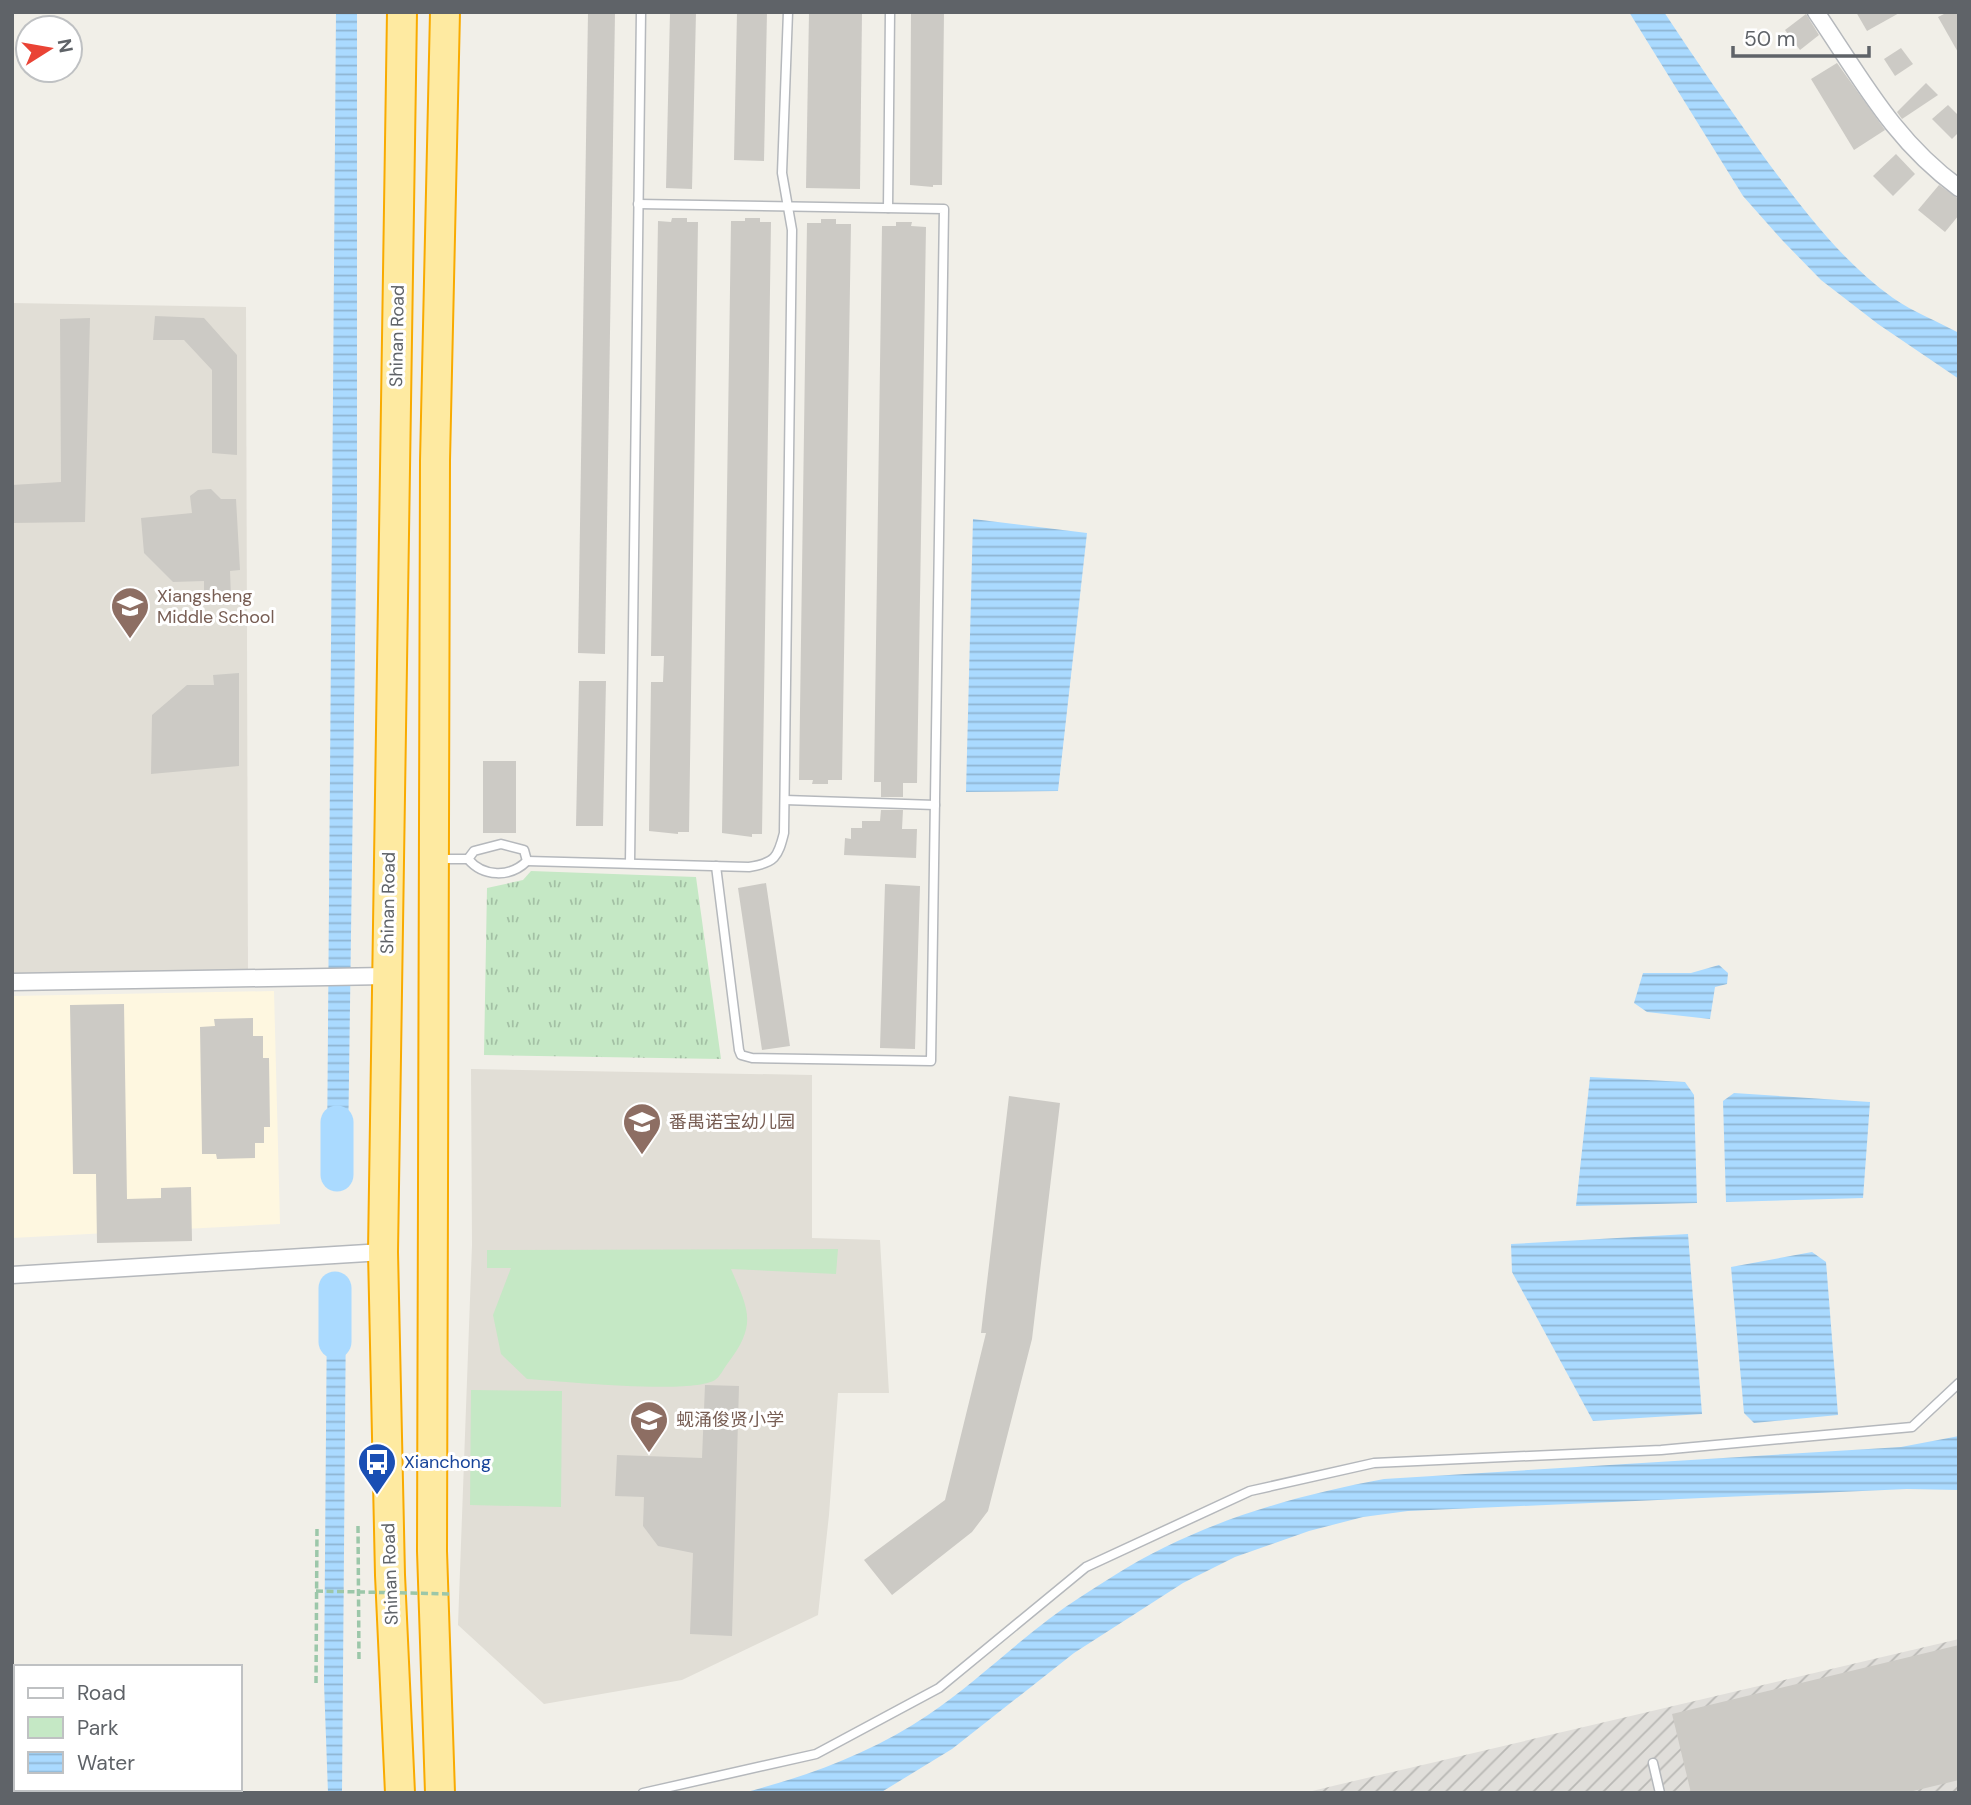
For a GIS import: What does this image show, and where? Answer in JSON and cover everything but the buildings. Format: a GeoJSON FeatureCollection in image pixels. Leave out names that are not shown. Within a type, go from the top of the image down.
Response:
{"type":"FeatureCollection","features":[{"type":"Feature","properties":{"kind":"highway","name":"Shinan Road"},"geometry":{"type":"LineString","coordinates":[[400,1793],[390,1575],[383,1252],[373,975],[402,12]]}},
{"type":"Feature","properties":{"kind":"highway"},"geometry":{"type":"LineString","coordinates":[[440,1793],[432,1551],[435,461],[445,12]]}},
{"type":"Feature","properties":{"kind":"street"},"geometry":{"type":"LineString","coordinates":[[1816,12],[1882,113],[1916,153],[1959,188]]}},
{"type":"Feature","properties":{"kind":"street"},"geometry":{"type":"LineString","coordinates":[[12,982],[373,975]]}},
{"type":"Feature","properties":{"kind":"street"},"geometry":{"type":"LineString","coordinates":[[12,1275],[383,1252]]}},
{"type":"Feature","properties":{"kind":"lane"},"geometry":{"type":"LineString","coordinates":[[630,863],[641,12]]}},
{"type":"Feature","properties":{"kind":"lane"},"geometry":{"type":"LineString","coordinates":[[468,859],[473,865],[489,873],[513,871],[527,861],[749,867],[774,859],[784,833],[792,230],[782,173],[788,12]]}},
{"type":"Feature","properties":{"kind":"lane"},"geometry":{"type":"LineString","coordinates":[[888,208],[890,12]]}},
{"type":"Feature","properties":{"kind":"lane"},"geometry":{"type":"LineString","coordinates":[[638,204],[944,209],[932,1061],[752,1058],[741,1055],[716,866]]}},
{"type":"Feature","properties":{"kind":"lane"},"geometry":{"type":"LineString","coordinates":[[785,800],[935,805]]}},
{"type":"Feature","properties":{"kind":"lane"},"geometry":{"type":"LineString","coordinates":[[468,859],[474,850],[500,844],[524,850],[527,861]]}},
{"type":"Feature","properties":{"kind":"lane"},"geometry":{"type":"LineString","coordinates":[[434,859],[468,859]]}},
{"type":"Feature","properties":{"kind":"lane"},"geometry":{"type":"LineString","coordinates":[[643,1793],[816,1754],[939,1688],[1086,1567],[1250,1491],[1374,1463],[1661,1450],[1912,1427],[1959,1383]]}},
{"type":"Feature","properties":{"kind":"lane"},"geometry":{"type":"LineString","coordinates":[[1653,1763],[1660,1793]]}},
{"type":"Feature","properties":{"kind":"path"},"geometry":{"type":"LineString","coordinates":[[358,1525],[359,1662]]}},
{"type":"Feature","properties":{"kind":"path"},"geometry":{"type":"LineString","coordinates":[[316,1683],[317,1527]]}},
{"type":"Feature","properties":{"kind":"path"},"geometry":{"type":"LineString","coordinates":[[316,1591],[452,1594]]}},
{"type":"Feature","properties":{"kind":"shaded area","name":"Xiangsheng Middle School"},"geometry":{"type":"Polygon","coordinates":[[[12,303],[246,307],[248,974],[12,977],[12,303]]]}},
{"type":"Feature","properties":{"kind":"shaded area"},"geometry":{"type":"Polygon","coordinates":[[[274,991],[280,1224],[12,1238],[12,996],[274,991]]]}},
{"type":"Feature","properties":{"kind":"shaded area","name":"蚬涌俊贤小学"},"geometry":{"type":"Polygon","coordinates":[[[471,1069],[812,1075],[812,1238],[880,1240],[889,1393],[838,1393],[818,1615],[682,1680],[544,1704],[458,1625],[472,1245],[471,1069]]]}},
{"type":"Feature","properties":{"kind":"shaded area"},"geometry":{"type":"Polygon","coordinates":[[[1959,1639],[1959,1793],[1304,1793],[1337,1785],[1959,1639]]]}},
{"type":"Feature","properties":{"kind":"green space"},"geometry":{"type":"Polygon","coordinates":[[[531,871],[696,877],[721,1059],[484,1055],[487,888],[523,880],[531,871]]]}},
{"type":"Feature","properties":{"kind":"green space"},"geometry":{"type":"Polygon","coordinates":[[[838,1249],[836,1274],[731,1269],[742,1295],[747,1327],[737,1349],[715,1380],[701,1384],[653,1387],[527,1379],[501,1354],[493,1315],[511,1268],[487,1268],[487,1250],[838,1249]]]}},
{"type":"Feature","properties":{"kind":"green space"},"geometry":{"type":"Polygon","coordinates":[[[471,1390],[562,1391],[561,1507],[470,1505],[471,1390]]]}},
{"type":"Feature","properties":{"kind":"water"},"geometry":{"type":"Polygon","coordinates":[[[336,12],[357,12],[357,505],[348,1149],[337,1165],[327,1154],[336,12]]]}},
{"type":"Feature","properties":{"kind":"water"},"geometry":{"type":"Polygon","coordinates":[[[1629,12],[1664,12],[1778,176],[1807,214],[1856,267],[1901,303],[1959,333],[1959,379],[1878,324],[1821,280],[1783,241],[1743,196],[1629,12]]]}},
{"type":"Feature","properties":{"kind":"water"},"geometry":{"type":"Polygon","coordinates":[[[973,519],[1087,533],[1058,791],[966,792],[973,519]]]}},
{"type":"Feature","properties":{"kind":"water"},"geometry":{"type":"Polygon","coordinates":[[[1719,965],[1728,973],[1727,984],[1715,987],[1710,1019],[1647,1012],[1634,1003],[1643,973],[1691,973],[1719,965]]]}},
{"type":"Feature","properties":{"kind":"water"},"geometry":{"type":"Polygon","coordinates":[[[1590,1077],[1685,1082],[1694,1095],[1697,1203],[1576,1206],[1590,1077]]]}},
{"type":"Feature","properties":{"kind":"water"},"geometry":{"type":"Polygon","coordinates":[[[1734,1093],[1870,1102],[1863,1198],[1726,1202],[1723,1101],[1734,1093]]]}},
{"type":"Feature","properties":{"kind":"water"},"geometry":{"type":"Polygon","coordinates":[[[1688,1234],[1702,1414],[1593,1421],[1512,1272],[1511,1244],[1688,1234]]]}},
{"type":"Feature","properties":{"kind":"water"},"geometry":{"type":"Polygon","coordinates":[[[1812,1252],[1826,1262],[1838,1415],[1754,1423],[1744,1413],[1731,1267],[1812,1252]]]}},
{"type":"Feature","properties":{"kind":"water"},"geometry":{"type":"Polygon","coordinates":[[[335,1297],[346,1308],[342,1793],[328,1793],[324,1683],[327,1306],[335,1297]]]}},
{"type":"Feature","properties":{"kind":"water"},"geometry":{"type":"Polygon","coordinates":[[[1959,1436],[1959,1490],[1907,1489],[1408,1511],[1363,1517],[1309,1531],[1235,1557],[1183,1583],[1074,1653],[952,1749],[880,1793],[743,1793],[815,1771],[885,1741],[944,1704],[1049,1619],[1115,1575],[1178,1541],[1279,1503],[1384,1479],[1901,1447],[1959,1436]]]}},
{"type":"Feature","properties":{"kind":"waterway"},"geometry":{"type":"LineString","coordinates":[[337,1122],[337,1175]]}},
{"type":"Feature","properties":{"kind":"waterway"},"geometry":{"type":"LineString","coordinates":[[335,1288],[335,1342]]}},
{"type":"Feature","properties":{"kind":"place","name":"Xiangsheng Middle School"},"geometry":{"type":"Point","coordinates":[130,640]}},
{"type":"Feature","properties":{"kind":"place","name":"番禺诺宝幼儿园"},"geometry":{"type":"Point","coordinates":[642,1156]}},
{"type":"Feature","properties":{"kind":"place","name":"蚬涌俊贤小学"},"geometry":{"type":"Point","coordinates":[649,1454]}},
{"type":"Feature","properties":{"kind":"place","name":"Xianchong"},"geometry":{"type":"Point","coordinates":[377,1496]}}]}
